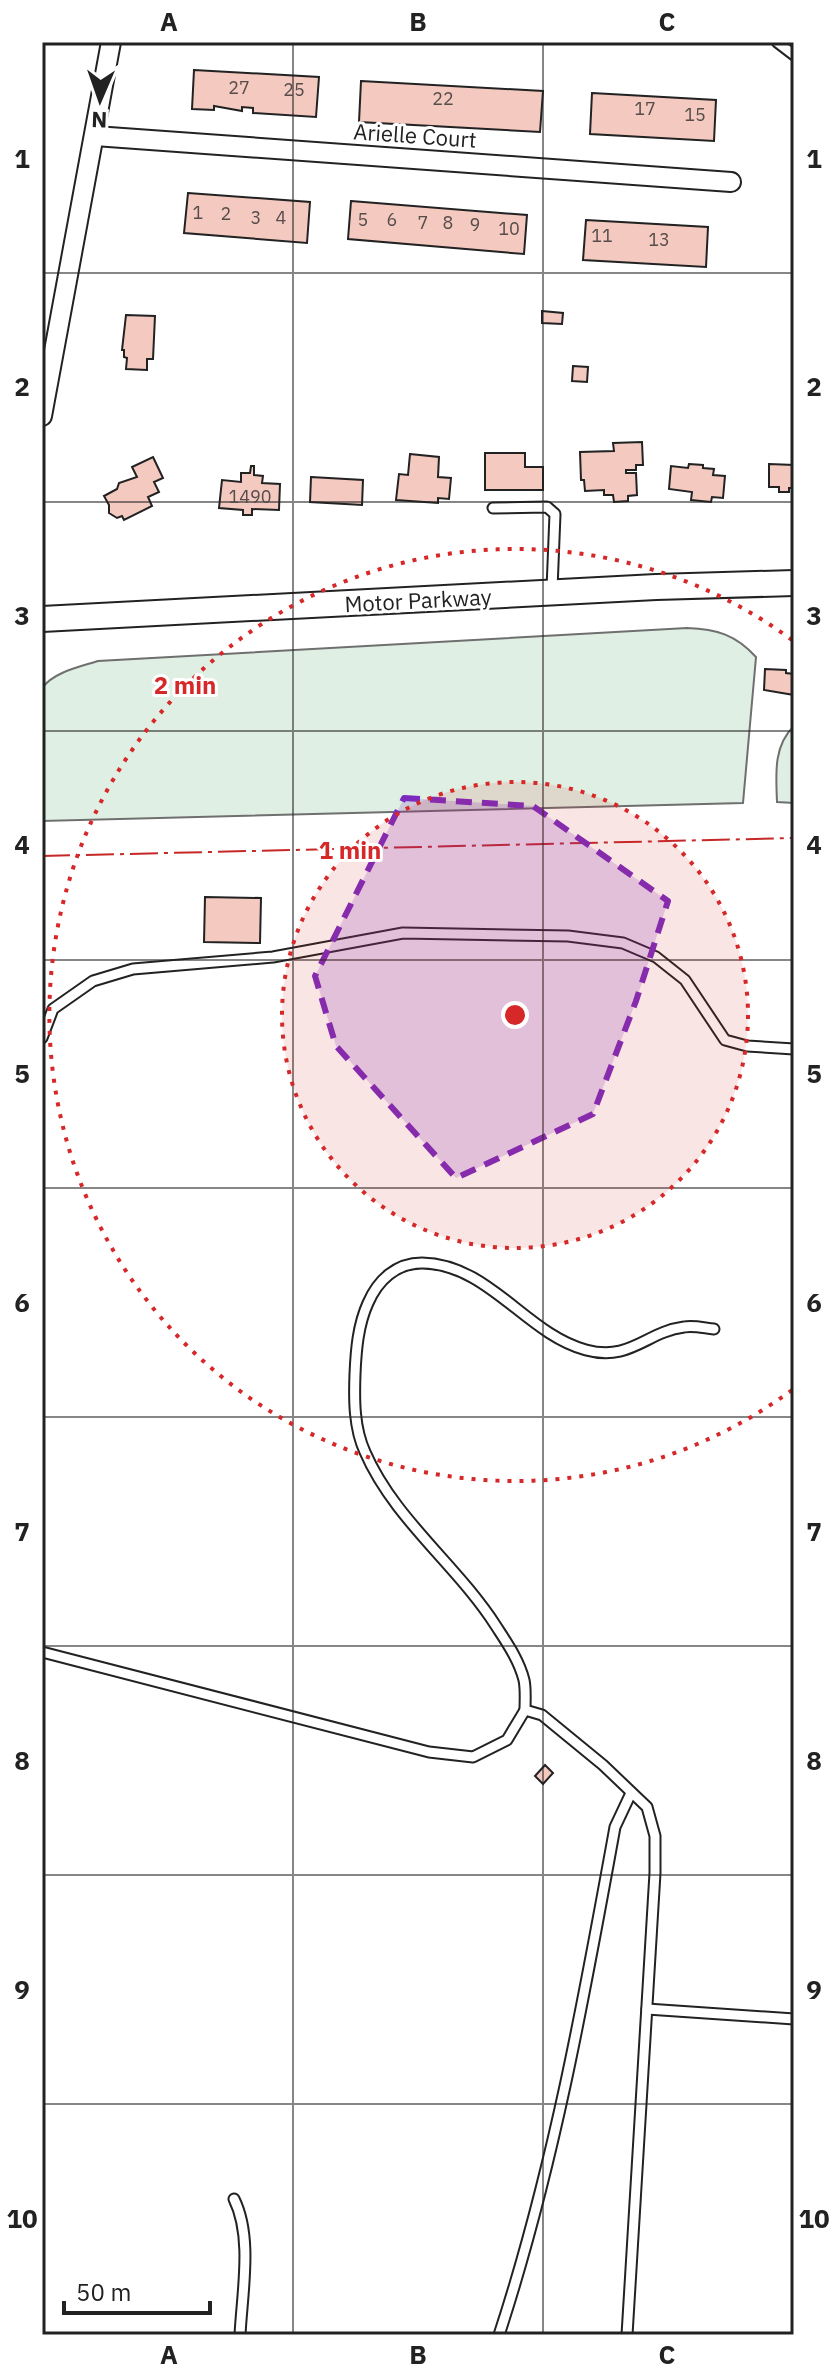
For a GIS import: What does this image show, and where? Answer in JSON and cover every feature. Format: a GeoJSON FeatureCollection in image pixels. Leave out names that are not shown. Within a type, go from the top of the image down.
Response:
{"type":"FeatureCollection","features":[{"type":"Feature","properties":{"kind":"main road","name":"Motor Parkway"},"geometry":{"type":"LineString","coordinates":[[42,619],[794,583]]}},
{"type":"Feature","properties":{"kind":"street"},"geometry":{"type":"LineString","coordinates":[[42,416],[111,42]]}},
{"type":"Feature","properties":{"kind":"street","name":"Arielle Court"},"geometry":{"type":"LineString","coordinates":[[95,136],[731,182]]}},
{"type":"Feature","properties":{"kind":"lane"},"geometry":{"type":"LineString","coordinates":[[777,42],[794,55]]}},
{"type":"Feature","properties":{"kind":"lane"},"geometry":{"type":"LineString","coordinates":[[493,508],[547,507],[555,514],[552,593]]}},
{"type":"Feature","properties":{"kind":"lane"},"geometry":{"type":"LineString","coordinates":[[42,1038],[53,1009],[93,981],[133,969],[273,957],[377,937],[418,933],[568,936],[623,943],[656,957],[685,980],[725,1040],[747,1046],[794,1049]]}},
{"type":"Feature","properties":{"kind":"lane"},"geometry":{"type":"LineString","coordinates":[[42,1652],[429,1752],[473,1757],[507,1740],[525,1710],[525,1682],[511,1649],[485,1609],[396,1504],[364,1451],[354,1406],[356,1352],[363,1314],[375,1285],[395,1269],[419,1263],[446,1265],[470,1276],[555,1336],[587,1350],[618,1353],[638,1347],[657,1334],[685,1326],[714,1329]]}},
{"type":"Feature","properties":{"kind":"lane"},"geometry":{"type":"LineString","coordinates":[[525,1710],[542,1715],[603,1765],[647,1807],[655,1836],[627,2335]]}},
{"type":"Feature","properties":{"kind":"lane"},"geometry":{"type":"LineString","coordinates":[[499,2335],[521,2266],[555,2132],[615,1827],[631,1793]]}},
{"type":"Feature","properties":{"kind":"lane"},"geometry":{"type":"LineString","coordinates":[[647,2009],[794,2019]]}},
{"type":"Feature","properties":{"kind":"lane"},"geometry":{"type":"LineString","coordinates":[[234,2199],[242,2216],[244,2233],[240,2335]]}},
{"type":"Feature","properties":{"kind":"highlighted area"},"geometry":{"type":"Polygon","coordinates":[[[404,798],[533,806],[668,901],[636,1001],[593,1114],[456,1178],[336,1046],[315,976],[404,798]]]}},
{"type":"Feature","properties":{"kind":"green space"},"geometry":{"type":"Polygon","coordinates":[[[687,628],[725,635],[741,643],[756,657],[743,803],[42,821],[42,688],[60,674],[98,661],[687,628]]]}},
{"type":"Feature","properties":{"kind":"green space"},"geometry":{"type":"Polygon","coordinates":[[[794,726],[794,803],[777,802],[779,752],[794,726]]]}},
{"type":"Feature","properties":{"kind":"building"},"geometry":{"type":"Polygon","coordinates":[[[194,70],[319,77],[316,117],[253,113],[253,108],[242,107],[242,111],[214,106],[214,110],[192,109],[194,70]]]}},
{"type":"Feature","properties":{"kind":"building"},"geometry":{"type":"Polygon","coordinates":[[[361,81],[543,91],[540,132],[359,122],[361,81]]]}},
{"type":"Feature","properties":{"kind":"building"},"geometry":{"type":"Polygon","coordinates":[[[592,93],[716,100],[714,141],[590,134],[592,93]]]}},
{"type":"Feature","properties":{"kind":"building"},"geometry":{"type":"Polygon","coordinates":[[[188,193],[310,202],[307,243],[184,233],[188,193]]]}},
{"type":"Feature","properties":{"kind":"building"},"geometry":{"type":"Polygon","coordinates":[[[351,201],[527,215],[524,254],[348,239],[351,201]]]}},
{"type":"Feature","properties":{"kind":"building"},"geometry":{"type":"Polygon","coordinates":[[[586,220],[708,227],[706,267],[583,260],[586,220]]]}},
{"type":"Feature","properties":{"kind":"building"},"geometry":{"type":"Polygon","coordinates":[[[542,311],[563,313],[562,324],[542,323],[542,311]]]}},
{"type":"Feature","properties":{"kind":"building"},"geometry":{"type":"Polygon","coordinates":[[[126,315],[155,316],[153,359],[147,359],[147,370],[126,369],[127,358],[122,350],[126,315]]]}},
{"type":"Feature","properties":{"kind":"building"},"geometry":{"type":"Polygon","coordinates":[[[573,366],[588,367],[587,382],[572,381],[573,366]]]}},
{"type":"Feature","properties":{"kind":"building"},"geometry":{"type":"Polygon","coordinates":[[[642,442],[643,465],[636,465],[636,470],[626,470],[626,473],[636,473],[637,495],[628,496],[628,501],[614,502],[613,495],[604,495],[604,490],[585,491],[584,480],[581,480],[580,452],[614,451],[613,443],[642,442]]]}},
{"type":"Feature","properties":{"kind":"building"},"geometry":{"type":"Polygon","coordinates":[[[485,453],[525,453],[525,467],[543,467],[543,490],[485,490],[485,453]]]}},
{"type":"Feature","properties":{"kind":"building"},"geometry":{"type":"Polygon","coordinates":[[[410,454],[439,457],[438,477],[451,478],[449,499],[438,498],[438,503],[396,500],[399,474],[408,475],[410,454]]]}},
{"type":"Feature","properties":{"kind":"building"},"geometry":{"type":"Polygon","coordinates":[[[153,457],[163,478],[154,482],[159,492],[148,497],[152,506],[124,520],[122,516],[117,518],[109,513],[104,496],[117,489],[119,483],[137,477],[132,467],[153,457]]]}},
{"type":"Feature","properties":{"kind":"building"},"geometry":{"type":"Polygon","coordinates":[[[689,464],[703,465],[703,468],[714,469],[713,475],[725,476],[723,498],[712,497],[711,502],[691,500],[692,492],[669,489],[671,466],[688,468],[689,464]]]}},
{"type":"Feature","properties":{"kind":"building"},"geometry":{"type":"Polygon","coordinates":[[[769,464],[794,465],[794,488],[789,488],[789,492],[779,492],[779,487],[769,487],[769,464]]]}},
{"type":"Feature","properties":{"kind":"building"},"geometry":{"type":"Polygon","coordinates":[[[251,466],[254,466],[254,475],[263,476],[262,483],[280,484],[279,510],[252,509],[252,515],[243,515],[243,510],[219,508],[222,480],[241,482],[241,473],[250,473],[251,466]]]}},
{"type":"Feature","properties":{"kind":"building"},"geometry":{"type":"Polygon","coordinates":[[[311,477],[363,480],[362,505],[310,502],[311,477]]]}},
{"type":"Feature","properties":{"kind":"building"},"geometry":{"type":"Polygon","coordinates":[[[765,669],[786,670],[786,673],[794,674],[794,695],[764,690],[765,669]]]}},
{"type":"Feature","properties":{"kind":"building"},"geometry":{"type":"Polygon","coordinates":[[[205,897],[261,898],[260,943],[204,942],[205,897]]]}},
{"type":"Feature","properties":{"kind":"building"},"geometry":{"type":"Polygon","coordinates":[[[545,1765],[553,1773],[543,1784],[535,1776],[545,1765]]]}},
{"type":"Feature","properties":{"kind":"power"},"geometry":{"type":"LineString","coordinates":[[42,856],[794,838]]}}]}
